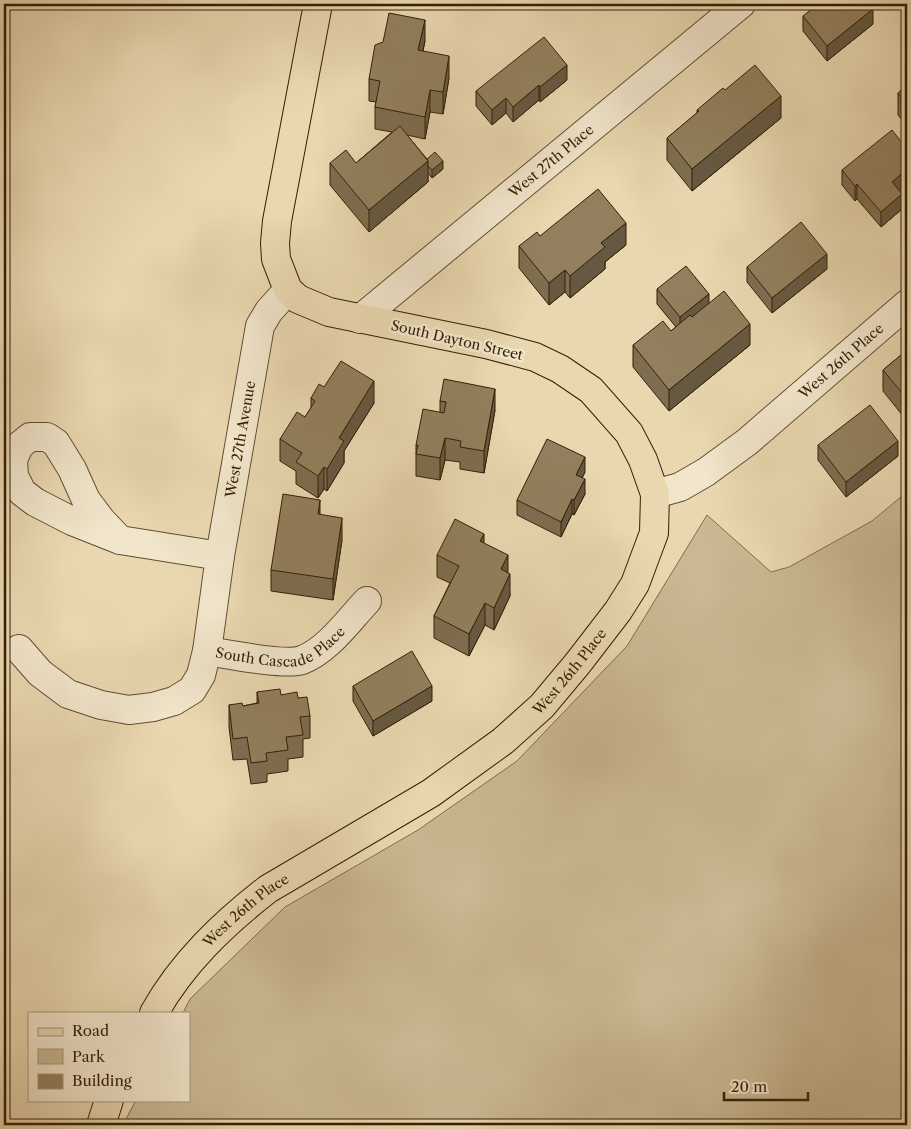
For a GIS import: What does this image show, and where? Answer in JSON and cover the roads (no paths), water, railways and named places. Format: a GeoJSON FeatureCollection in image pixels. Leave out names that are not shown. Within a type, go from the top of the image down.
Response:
{"type":"FeatureCollection","features":[{"type":"Feature","properties":{"kind":"main road"},"geometry":{"type":"LineString","coordinates":[[288,290],[276,259],[277,221],[318,4]]}},
{"type":"Feature","properties":{"kind":"main road","name":"South Dayton Street"},"geometry":{"type":"LineString","coordinates":[[288,290],[298,299],[328,312],[486,344],[535,358],[560,369],[591,390],[605,403],[629,433],[643,460],[655,494]]}},
{"type":"Feature","properties":{"kind":"main road","name":"West 26th Place"},"geometry":{"type":"LineString","coordinates":[[159,1003],[195,954],[233,918],[268,889],[431,793],[503,741],[542,706],[618,611],[635,584],[654,533],[655,494]]}},
{"type":"Feature","properties":{"kind":"main road"},"geometry":{"type":"LineString","coordinates":[[101,1125],[108,1102]]}},
{"type":"Feature","properties":{"kind":"street","name":"West 27th Place"},"geometry":{"type":"LineString","coordinates":[[360,319],[741,4]]}},
{"type":"Feature","properties":{"kind":"street","name":"West 27th Avenue"},"geometry":{"type":"LineString","coordinates":[[18,649],[40,673],[68,694],[101,706],[129,710],[160,705],[174,701],[192,690],[201,675],[207,651],[220,556],[260,326],[269,311],[288,290]]}},
{"type":"Feature","properties":{"kind":"street","name":"West 26th Place"},"geometry":{"type":"LineString","coordinates":[[655,494],[680,487],[713,467],[747,442],[907,304]]}},
{"type":"Feature","properties":{"kind":"street"},"geometry":{"type":"LineString","coordinates":[[120,540],[220,556]]}},
{"type":"Feature","properties":{"kind":"street","name":"South Cascade Place"},"geometry":{"type":"LineString","coordinates":[[207,651],[289,662],[302,660],[322,648],[367,601]]}}]}
